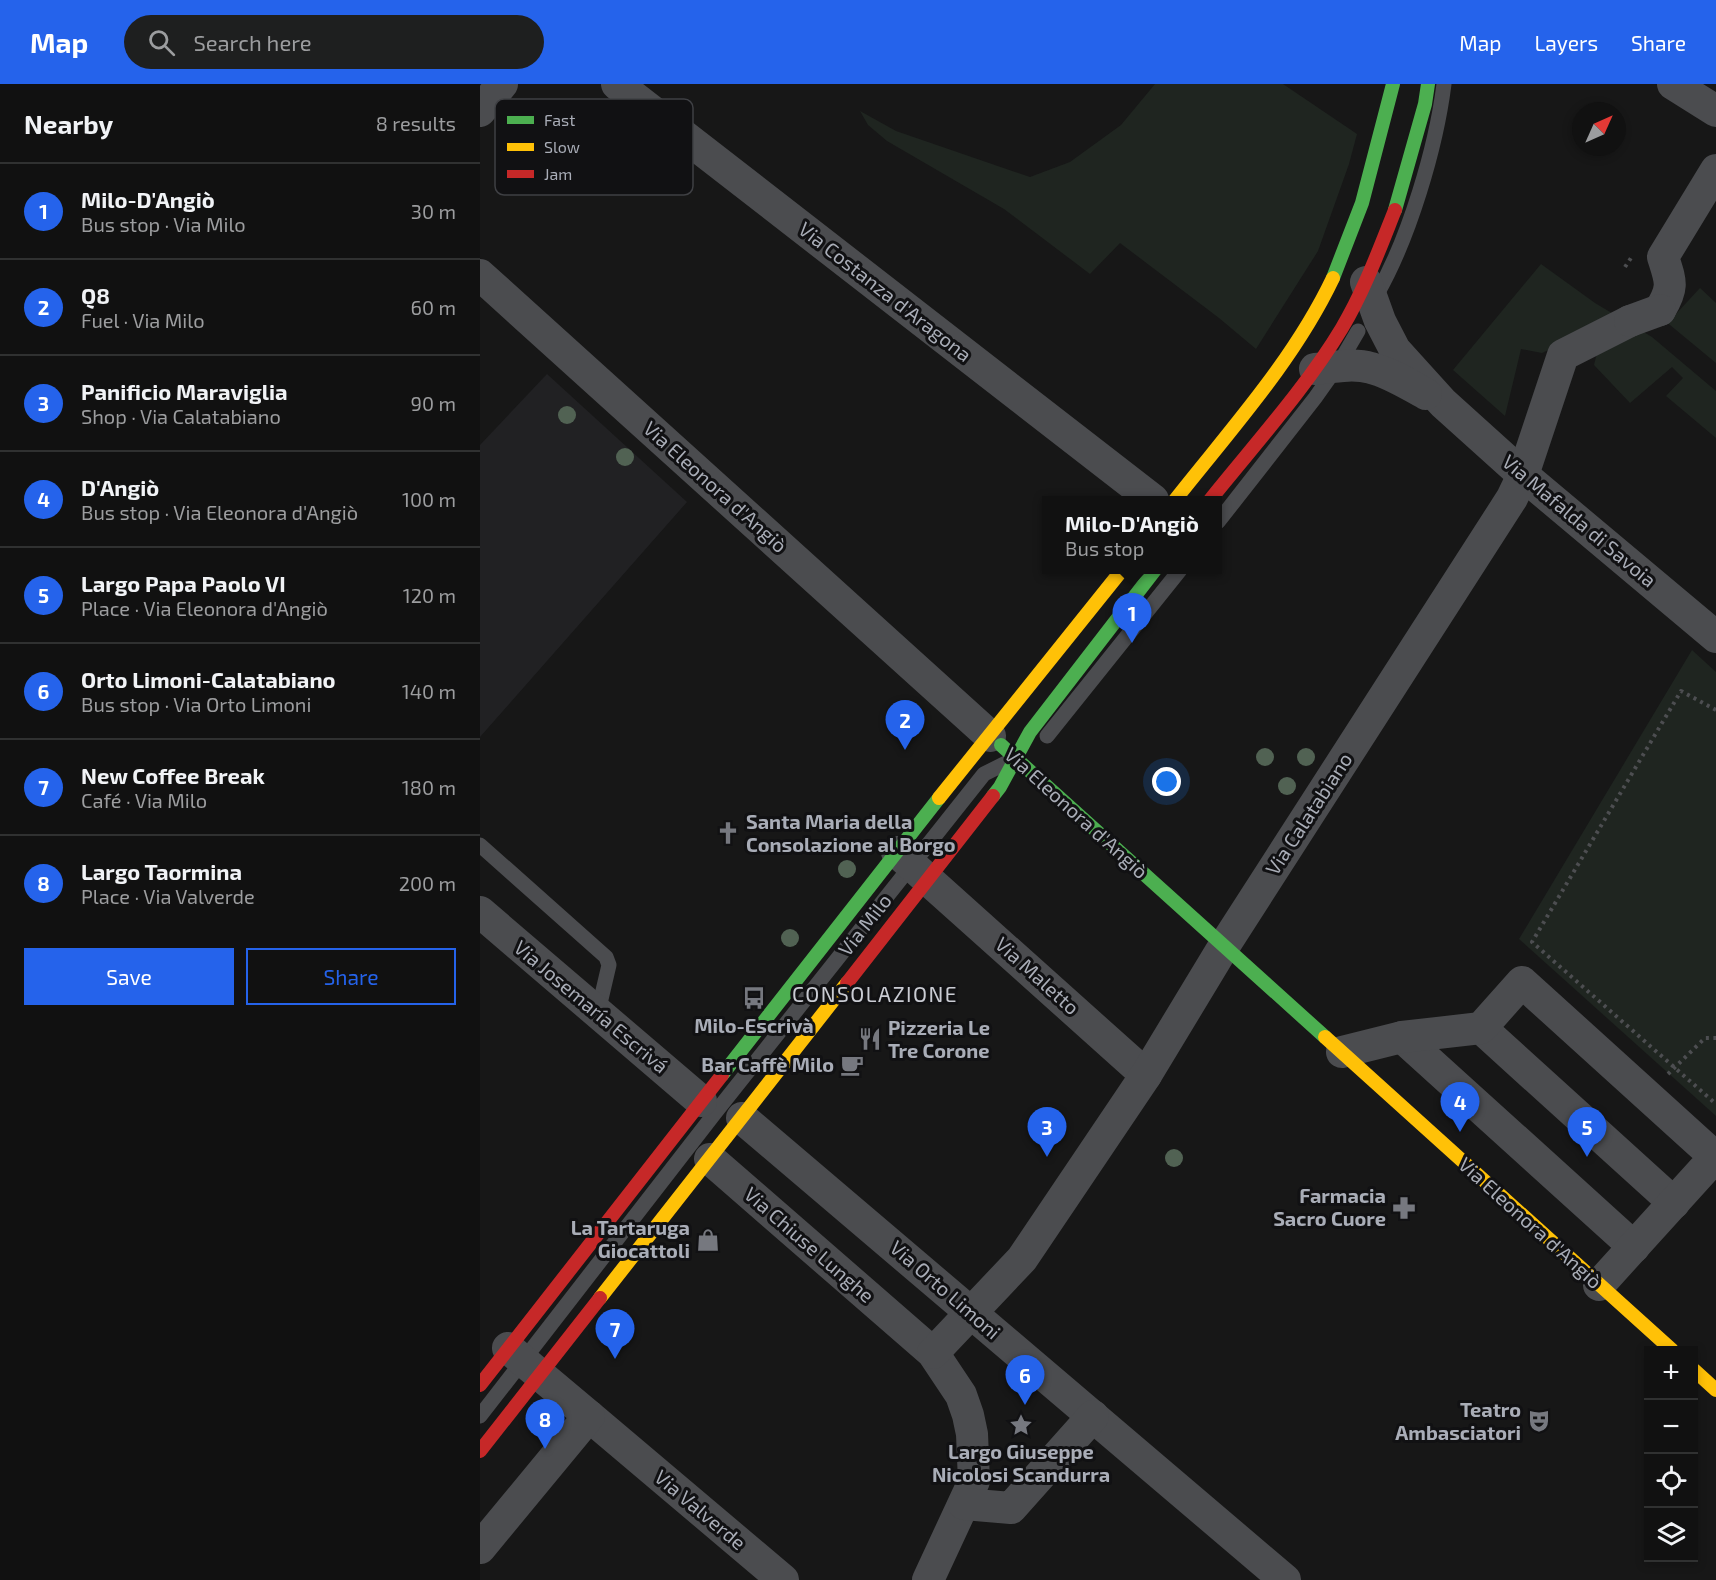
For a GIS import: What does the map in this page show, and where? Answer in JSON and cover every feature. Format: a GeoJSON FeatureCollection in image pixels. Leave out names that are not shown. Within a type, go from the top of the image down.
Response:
{"type":"FeatureCollection","features":[{"type":"Feature","properties":{"kind":"main road"},"geometry":{"type":"LineString","coordinates":[[1178,496],[1279,368],[1314,314],[1353,230],[1377,148],[1392,84]]}},
{"type":"Feature","properties":{"kind":"main road"},"geometry":{"type":"LineString","coordinates":[[1214,496],[1326,368],[1342,328],[1369,292],[1397,206],[1425,104],[1428,84]]}},
{"type":"Feature","properties":{"kind":"main road","name":"Via Milo"},"geometry":{"type":"LineString","coordinates":[[530,1353],[710,1159],[742,1118],[911,865],[934,802],[990,736],[1119,574]]}},
{"type":"Feature","properties":{"kind":"main road"},"geometry":{"type":"LineString","coordinates":[[1016,759],[1030,732],[1152,574]]}},
{"type":"Feature","properties":{"kind":"main road","name":"Via Eleonora d'Angiò"},"geometry":{"type":"LineString","coordinates":[[990,736],[1668,1346]]}},
{"type":"Feature","properties":{"kind":"main road","name":"Via Milo"},"geometry":{"type":"LineString","coordinates":[[530,1353],[701,1101],[911,865]]}},
{"type":"Feature","properties":{"kind":"main road"},"geometry":{"type":"LineString","coordinates":[[480,1385],[530,1353]]}},
{"type":"Feature","properties":{"kind":"main road"},"geometry":{"type":"LineString","coordinates":[[480,1451],[530,1353]]}},
{"type":"Feature","properties":{"kind":"main road"},"geometry":{"type":"LineString","coordinates":[[1698,1374],[1716,1390]]}},
{"type":"Feature","properties":{"kind":"street"},"geometry":{"type":"LineString","coordinates":[[480,111],[502,84]]}},
{"type":"Feature","properties":{"kind":"street","name":"Via Costanza d'Aragona"},"geometry":{"type":"LineString","coordinates":[[617,84],[636,99]]}},
{"type":"Feature","properties":{"kind":"street"},"geometry":{"type":"LineString","coordinates":[[1673,84],[1716,111]]}},
{"type":"Feature","properties":{"kind":"street","name":"Via Costanza d'Aragona"},"geometry":{"type":"LineString","coordinates":[[693,143],[1147,496]]}},
{"type":"Feature","properties":{"kind":"street","name":"Via Calatabiano"},"geometry":{"type":"LineString","coordinates":[[933,1353],[1022,1259],[1146,1075],[1224,946],[1505,508],[1523,475],[1563,355],[1630,321],[1660,310],[1672,284],[1663,257],[1716,170]]}},
{"type":"Feature","properties":{"kind":"street","name":"Via Eleonora d'Angiò"},"geometry":{"type":"LineString","coordinates":[[480,275],[990,736]]}},
{"type":"Feature","properties":{"kind":"street"},"geometry":{"type":"LineString","coordinates":[[1369,292],[1380,321],[1395,350],[1443,404]]}},
{"type":"Feature","properties":{"kind":"street"},"geometry":{"type":"LineString","coordinates":[[1326,368],[1371,368],[1398,379],[1443,404]]}},
{"type":"Feature","properties":{"kind":"street","name":"Via Mafalda di Savoia"},"geometry":{"type":"LineString","coordinates":[[1443,404],[1523,475],[1716,637]]}},
{"type":"Feature","properties":{"kind":"street","name":"Via Maletto"},"geometry":{"type":"LineString","coordinates":[[911,865],[1146,1075]]}},
{"type":"Feature","properties":{"kind":"street","name":"Via Josemaría Escrivá"},"geometry":{"type":"LineString","coordinates":[[480,912],[701,1101]]}},
{"type":"Feature","properties":{"kind":"street"},"geometry":{"type":"LineString","coordinates":[[1342,1052],[1402,1038],[1480,1028],[1522,982],[1574,1029],[1715,1157],[1599,1285]]}},
{"type":"Feature","properties":{"kind":"street"},"geometry":{"type":"LineString","coordinates":[[1480,1028],[1674,1203]]}},
{"type":"Feature","properties":{"kind":"street"},"geometry":{"type":"LineString","coordinates":[[1402,1038],[1634,1247]]}},
{"type":"Feature","properties":{"kind":"street","name":"Via Orto Limoni"},"geometry":{"type":"LineString","coordinates":[[742,1118],[1285,1580]]}},
{"type":"Feature","properties":{"kind":"street","name":"Via Chiuse Lunghe"},"geometry":{"type":"LineString","coordinates":[[710,1159],[933,1353],[961,1395],[972,1434],[974,1481],[964,1504]]}},
{"type":"Feature","properties":{"kind":"street","name":"Via Valverde"},"geometry":{"type":"LineString","coordinates":[[530,1353],[590,1416],[783,1580]]}},
{"type":"Feature","properties":{"kind":"street"},"geometry":{"type":"LineString","coordinates":[[480,1548],[590,1416]]}},
{"type":"Feature","properties":{"kind":"street"},"geometry":{"type":"LineString","coordinates":[[928,1580],[964,1504],[1011,1508],[1093,1416]]}},
{"type":"Feature","properties":{"kind":"lane"},"geometry":{"type":"LineString","coordinates":[[1222,516],[1326,368],[1369,292],[1397,253],[1409,224],[1431,147],[1444,84]]}},
{"type":"Feature","properties":{"kind":"lane"},"geometry":{"type":"LineString","coordinates":[[480,1416],[984,774],[1016,759],[1043,742],[1177,574]]}},
{"type":"Feature","properties":{"kind":"lane"},"geometry":{"type":"LineString","coordinates":[[480,844],[606,957],[609,965],[598,1012]]}},
{"type":"Feature","properties":{"kind":"path"},"geometry":{"type":"LineString","coordinates":[[1716,710],[1681,691],[1532,942],[1716,1104]]}},
{"type":"Feature","properties":{"kind":"path"},"geometry":{"type":"LineString","coordinates":[[1665,1078],[1705,1038],[1716,1038]]}},
{"type":"Feature","properties":{"kind":"shaded area"},"geometry":{"type":"Polygon","coordinates":[[[1155,84],[1283,84],[1357,134],[1349,164],[1318,251],[1256,349],[1120,243],[1090,274],[1004,209],[887,141],[868,125],[860,111],[896,131],[1030,177],[1070,162],[1121,125],[1155,84]]]}},
{"type":"Feature","properties":{"kind":"shaded area"},"geometry":{"type":"Polygon","coordinates":[[[1541,264],[1595,303],[1652,337],[1716,391],[1716,438],[1666,396],[1683,378],[1672,367],[1630,403],[1594,365],[1598,349],[1585,333],[1542,353],[1521,349],[1505,416],[1453,370],[1541,264]]]}},
{"type":"Feature","properties":{"kind":"shaded area"},"geometry":{"type":"Polygon","coordinates":[[[1700,288],[1716,303],[1716,363],[1664,320],[1676,314],[1700,288]]]}},
{"type":"Feature","properties":{"kind":"shaded area"},"geometry":{"type":"Polygon","coordinates":[[[547,374],[687,502],[480,737],[480,445],[547,374]]]}},
{"type":"Feature","properties":{"kind":"shaded area"},"geometry":{"type":"Polygon","coordinates":[[[1692,650],[1716,672],[1716,1116],[1519,939],[1692,650]]]}},
{"type":"Feature","properties":{"kind":"traffic: fast"},"geometry":{"type":"LineString","coordinates":[[1333,278],[1362,203],[1393,84]]}},
{"type":"Feature","properties":{"kind":"traffic: fast"},"geometry":{"type":"LineString","coordinates":[[1395,210],[1425,104],[1428,84]]}},
{"type":"Feature","properties":{"kind":"traffic: fast"},"geometry":{"type":"LineString","coordinates":[[993,796],[1030,732],[1152,574]]}},
{"type":"Feature","properties":{"kind":"traffic: fast"},"geometry":{"type":"LineString","coordinates":[[1001,745],[1325,1037]]}},
{"type":"Feature","properties":{"kind":"traffic: fast"},"geometry":{"type":"LineString","coordinates":[[722,1075],[939,798]]}},
{"type":"Feature","properties":{"kind":"traffic: slow"},"geometry":{"type":"LineString","coordinates":[[1178,496],[1281,366],[1333,278]]}},
{"type":"Feature","properties":{"kind":"traffic: slow"},"geometry":{"type":"LineString","coordinates":[[939,798],[1119,574]]}},
{"type":"Feature","properties":{"kind":"traffic: slow"},"geometry":{"type":"LineString","coordinates":[[600,1298],[847,983]]}},
{"type":"Feature","properties":{"kind":"traffic: slow"},"geometry":{"type":"LineString","coordinates":[[1325,1037],[1668,1346]]}},
{"type":"Feature","properties":{"kind":"traffic: slow"},"geometry":{"type":"LineString","coordinates":[[1698,1374],[1716,1390]]}},
{"type":"Feature","properties":{"kind":"traffic: jam"},"geometry":{"type":"LineString","coordinates":[[1213,496],[1296,394],[1342,328],[1371,270],[1395,210]]}},
{"type":"Feature","properties":{"kind":"traffic: jam"},"geometry":{"type":"LineString","coordinates":[[847,983],[993,796]]}},
{"type":"Feature","properties":{"kind":"traffic: jam"},"geometry":{"type":"LineString","coordinates":[[480,1385],[722,1075]]}},
{"type":"Feature","properties":{"kind":"traffic: jam"},"geometry":{"type":"LineString","coordinates":[[480,1451],[600,1298]]}},
{"type":"Feature","properties":{"kind":"place","name":"Milo-D'Angiò"},"geometry":{"type":"Point","coordinates":[1132,643]}},
{"type":"Feature","properties":{"kind":"place","name":"Q8"},"geometry":{"type":"Point","coordinates":[905,750]}},
{"type":"Feature","properties":{"kind":"place","name":"Santa Maria della Consolazione al Borgo"},"geometry":{"type":"Point","coordinates":[728,833]}},
{"type":"Feature","properties":{"kind":"place","name":"Milo-Escrivà"},"geometry":{"type":"Point","coordinates":[754,998]}},
{"type":"Feature","properties":{"kind":"place","name":"Pizzeria Le Tre Corone"},"geometry":{"type":"Point","coordinates":[870,1039]}},
{"type":"Feature","properties":{"kind":"place","name":"Bar Caffè Milo"},"geometry":{"type":"Point","coordinates":[852,1065]}},
{"type":"Feature","properties":{"kind":"place","name":"D'Angiò"},"geometry":{"type":"Point","coordinates":[1460,1132]}},
{"type":"Feature","properties":{"kind":"place","name":"Panificio Maraviglia"},"geometry":{"type":"Point","coordinates":[1047,1157]}},
{"type":"Feature","properties":{"kind":"place","name":"Largo Papa Paolo VI"},"geometry":{"type":"Point","coordinates":[1587,1157]}},
{"type":"Feature","properties":{"kind":"place","name":"Farmacia Sacro Cuore"},"geometry":{"type":"Point","coordinates":[1404,1208]}},
{"type":"Feature","properties":{"kind":"place","name":"La Tartaruga Giocattoli"},"geometry":{"type":"Point","coordinates":[708,1240]}},
{"type":"Feature","properties":{"kind":"place","name":"New Coffee Break"},"geometry":{"type":"Point","coordinates":[615,1359]}},
{"type":"Feature","properties":{"kind":"place","name":"Orto Limoni-Calatabiano"},"geometry":{"type":"Point","coordinates":[1025,1405]}},
{"type":"Feature","properties":{"kind":"place","name":"Teatro Ambasciatori"},"geometry":{"type":"Point","coordinates":[1539,1421]}},
{"type":"Feature","properties":{"kind":"place","name":"Largo Giuseppe Nicolosi Scandurra"},"geometry":{"type":"Point","coordinates":[1021,1425]}},
{"type":"Feature","properties":{"kind":"place","name":"Largo Taormina"},"geometry":{"type":"Point","coordinates":[545,1449]}},
{"type":"Feature","properties":{"kind":"district","name":"CONSOLAZIONE"},"geometry":{"type":"Point","coordinates":[875,995]}}]}
